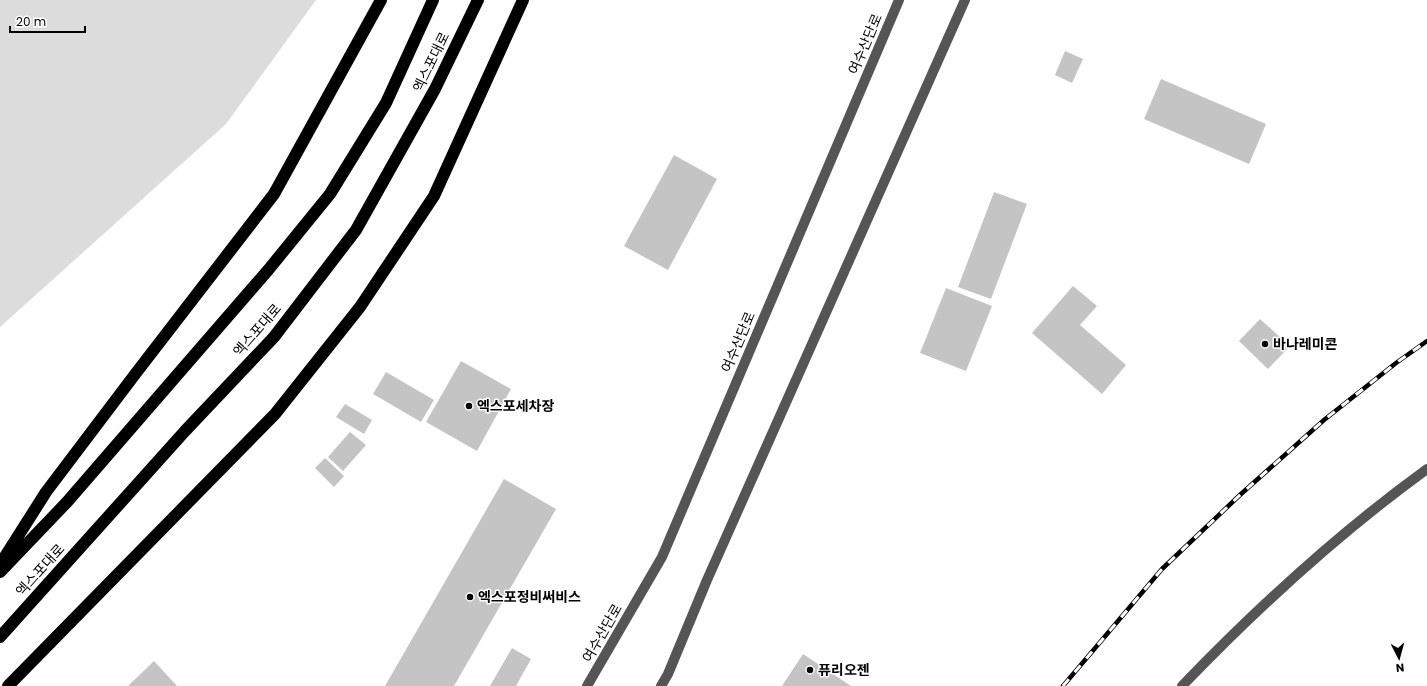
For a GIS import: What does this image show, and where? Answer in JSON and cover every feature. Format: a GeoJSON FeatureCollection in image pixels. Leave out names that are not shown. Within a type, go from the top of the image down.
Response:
{"type":"FeatureCollection","features":[{"type":"Feature","properties":{"kind":"highway"},"geometry":{"type":"LineString","coordinates":[[0,566],[46,492],[274,194],[381,0]]}},
{"type":"Feature","properties":{"kind":"highway","name":"엑스포대로"},"geometry":{"type":"LineString","coordinates":[[0,572],[67,502],[269,269],[330,194],[386,103],[433,0]]}},
{"type":"Feature","properties":{"kind":"highway","name":"엑스포대로"},"geometry":{"type":"LineString","coordinates":[[0,637],[185,431],[274,336],[356,230],[436,89],[478,0]]}},
{"type":"Feature","properties":{"kind":"highway"},"geometry":{"type":"LineString","coordinates":[[8,686],[275,414],[360,307],[434,196],[523,0]]}},
{"type":"Feature","properties":{"kind":"street","name":"여수산단로"},"geometry":{"type":"LineString","coordinates":[[587,686],[662,558],[899,0]]}},
{"type":"Feature","properties":{"kind":"street"},"geometry":{"type":"LineString","coordinates":[[661,686],[668,674],[708,580],[965,0]]}},
{"type":"Feature","properties":{"kind":"street"},"geometry":{"type":"LineString","coordinates":[[1182,686],[1249,619],[1305,567],[1364,518],[1427,469]]}},
{"type":"Feature","properties":{"kind":"shaded area"},"geometry":{"type":"Polygon","coordinates":[[[0,0],[316,0],[226,124],[0,327],[0,0]]]}},
{"type":"Feature","properties":{"kind":"building"},"geometry":{"type":"Polygon","coordinates":[[[1065,51],[1083,59],[1072,83],[1055,75],[1065,51]]]}},
{"type":"Feature","properties":{"kind":"building"},"geometry":{"type":"Polygon","coordinates":[[[1161,79],[1266,124],[1249,164],[1144,119],[1161,79]]]}},
{"type":"Feature","properties":{"kind":"building"},"geometry":{"type":"Polygon","coordinates":[[[674,155],[717,179],[668,270],[624,246],[674,155]]]}},
{"type":"Feature","properties":{"kind":"building"},"geometry":{"type":"Polygon","coordinates":[[[994,192],[1027,204],[991,299],[958,287],[994,192]]]}},
{"type":"Feature","properties":{"kind":"building"},"geometry":{"type":"Polygon","coordinates":[[[1073,286],[1097,306],[1080,325],[1126,365],[1102,394],[1032,333],[1073,286]]]}},
{"type":"Feature","properties":{"kind":"building"},"geometry":{"type":"Polygon","coordinates":[[[946,288],[992,306],[966,371],[920,353],[946,288]]]}},
{"type":"Feature","properties":{"kind":"building","name":"바나레미콘"},"geometry":{"type":"Polygon","coordinates":[[[1260,319],[1290,346],[1268,369],[1239,341],[1260,319]]]}},
{"type":"Feature","properties":{"kind":"building","name":"엑스포세차장"},"geometry":{"type":"Polygon","coordinates":[[[461,361],[511,389],[477,451],[426,422],[461,361]]]}},
{"type":"Feature","properties":{"kind":"building"},"geometry":{"type":"Polygon","coordinates":[[[386,372],[434,400],[421,422],[373,394],[386,372]]]}},
{"type":"Feature","properties":{"kind":"building"},"geometry":{"type":"Polygon","coordinates":[[[345,404],[372,420],[364,434],[336,417],[345,404]]]}},
{"type":"Feature","properties":{"kind":"building"},"geometry":{"type":"Polygon","coordinates":[[[350,432],[366,445],[343,471],[328,457],[350,432]]]}},
{"type":"Feature","properties":{"kind":"building"},"geometry":{"type":"Polygon","coordinates":[[[325,458],[344,476],[334,487],[315,468],[325,458]]]}},
{"type":"Feature","properties":{"kind":"building","name":"엑스포정비써비스"},"geometry":{"type":"Polygon","coordinates":[[[504,479],[556,509],[454,686],[385,686],[504,479]]]}},
{"type":"Feature","properties":{"kind":"building"},"geometry":{"type":"Polygon","coordinates":[[[512,648],[531,659],[516,686],[490,686],[512,648]]]}},
{"type":"Feature","properties":{"kind":"building","name":"퓨리오젠"},"geometry":{"type":"Polygon","coordinates":[[[803,654],[851,686],[782,686],[803,654]]]}},
{"type":"Feature","properties":{"kind":"building"},"geometry":{"type":"Polygon","coordinates":[[[154,661],[177,686],[128,686],[154,661]]]}},
{"type":"Feature","properties":{"kind":"railway"},"geometry":{"type":"LineString","coordinates":[[1063,686],[1162,569],[1241,494],[1324,420],[1396,363],[1427,341]]}},
{"type":"Feature","properties":{"kind":"place","name":"바나레미콘"},"geometry":{"type":"Point","coordinates":[1265,344]}},
{"type":"Feature","properties":{"kind":"place","name":"엑스포세차장"},"geometry":{"type":"Point","coordinates":[469,406]}},
{"type":"Feature","properties":{"kind":"place","name":"엑스포정비써비스"},"geometry":{"type":"Point","coordinates":[470,597]}},
{"type":"Feature","properties":{"kind":"place","name":"퓨리오젠"},"geometry":{"type":"Point","coordinates":[810,670]}}]}
